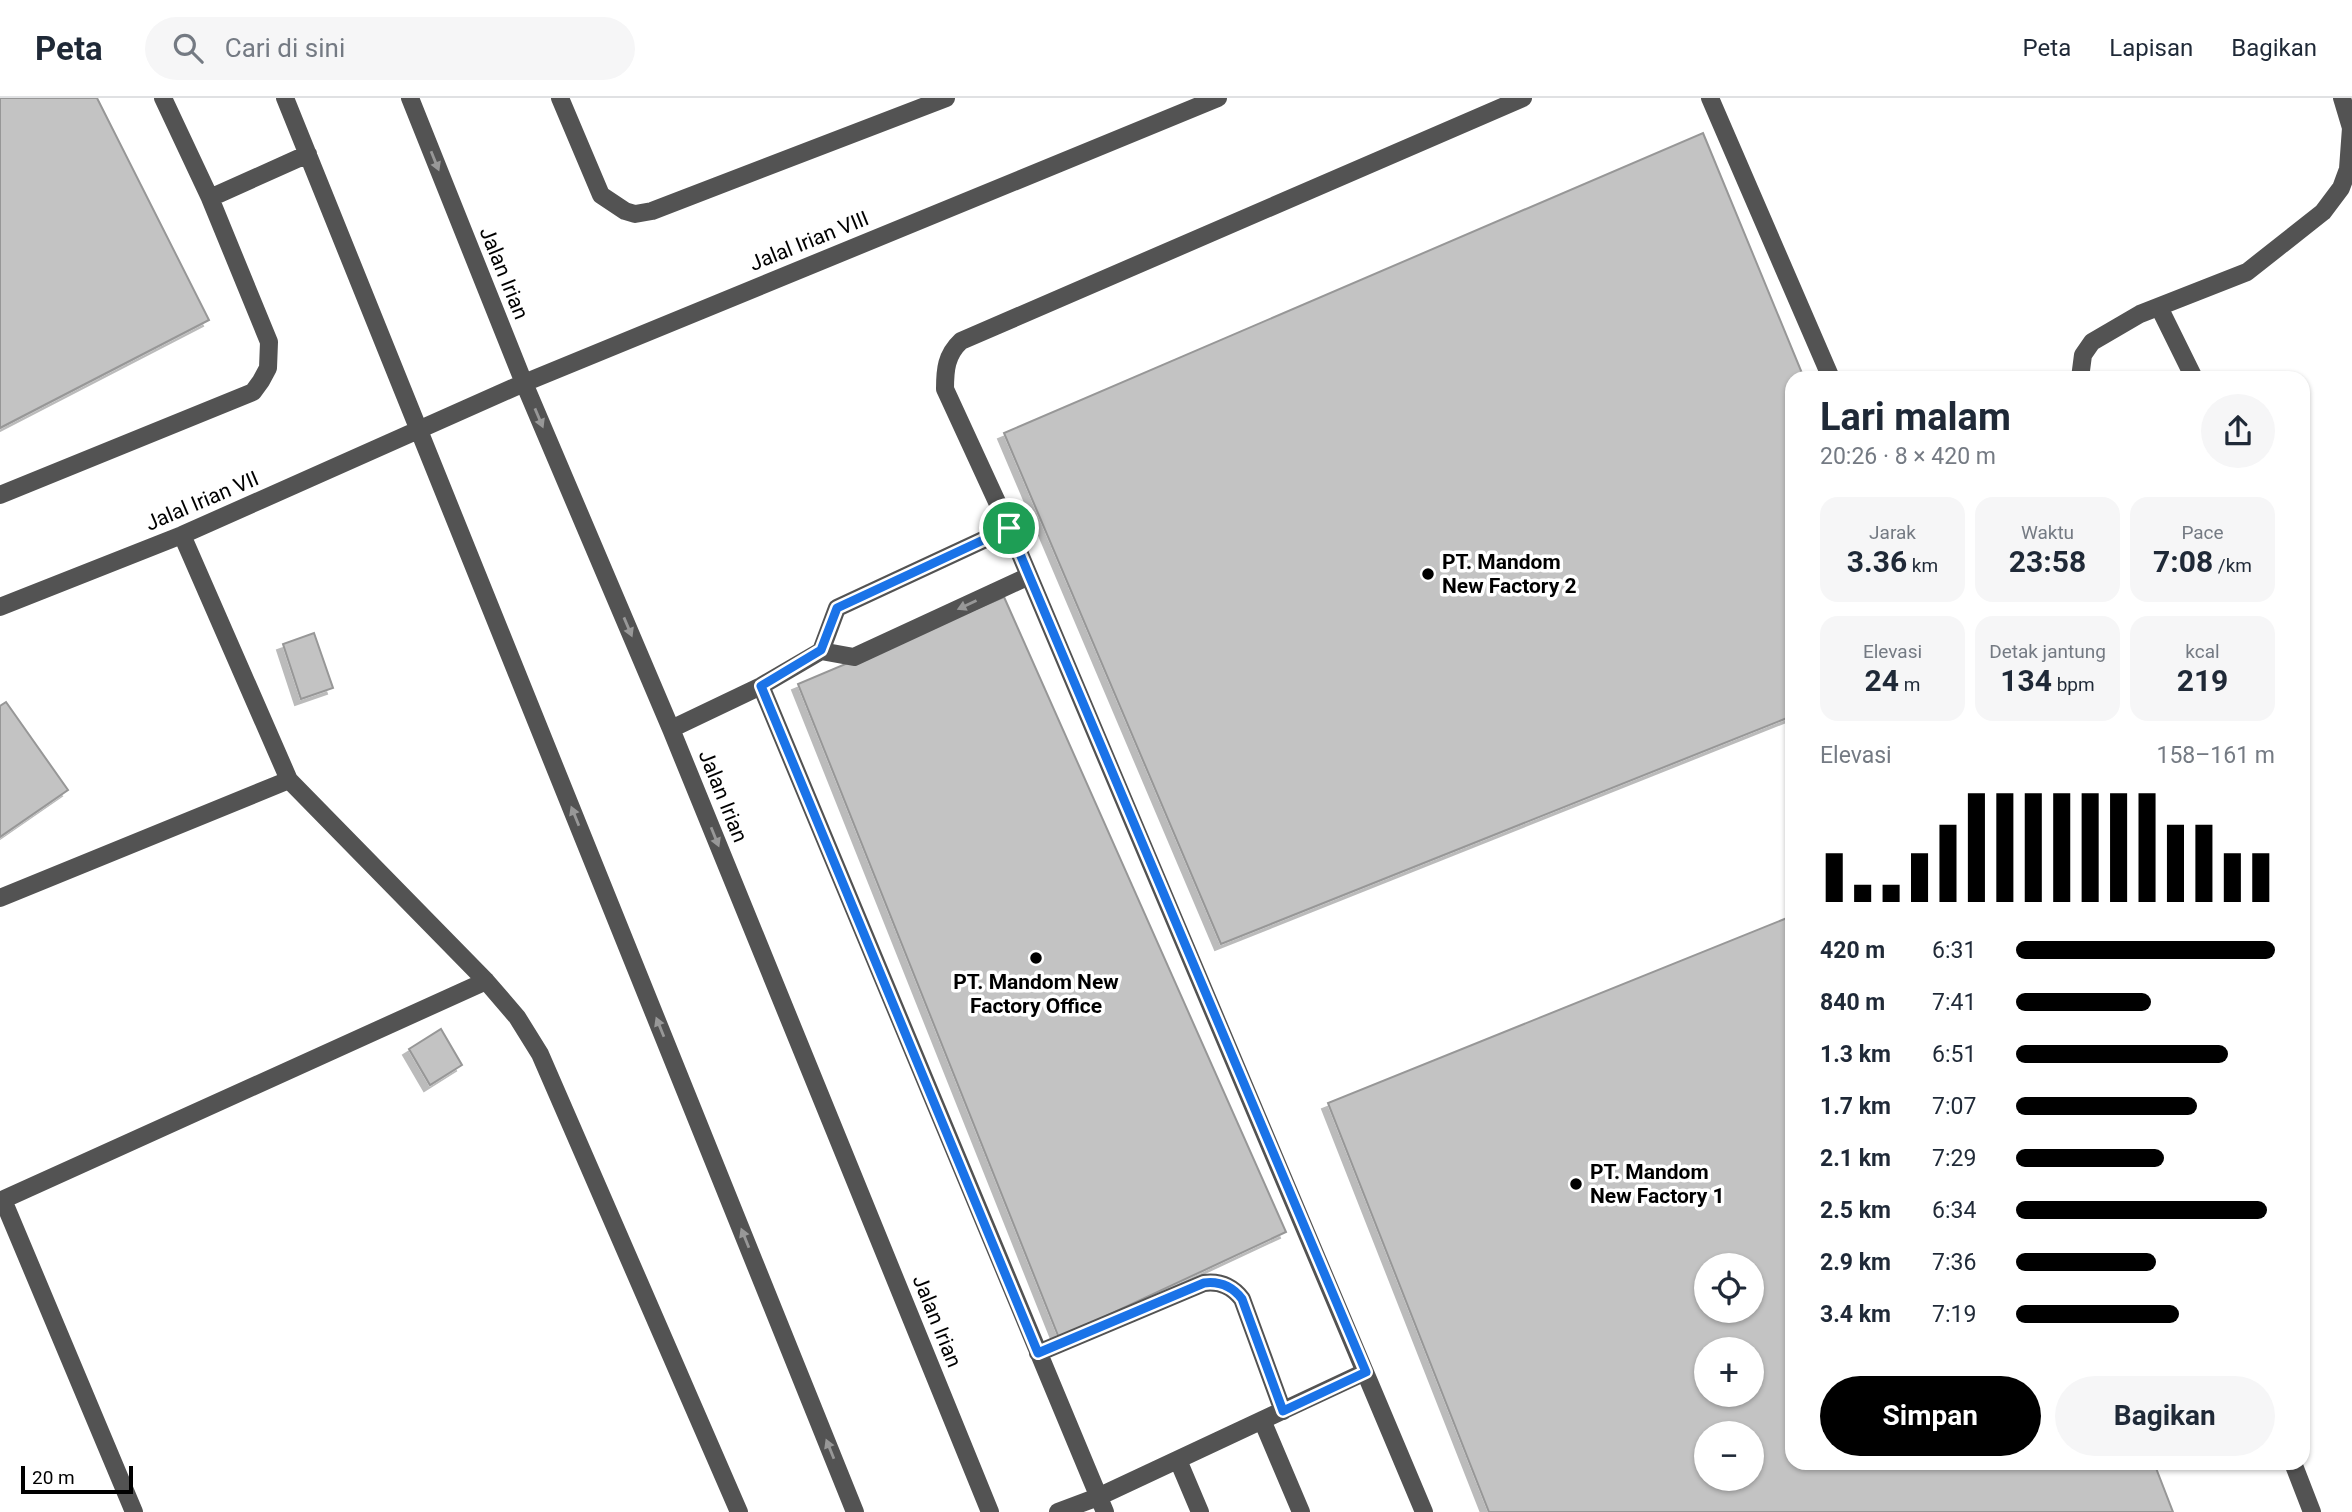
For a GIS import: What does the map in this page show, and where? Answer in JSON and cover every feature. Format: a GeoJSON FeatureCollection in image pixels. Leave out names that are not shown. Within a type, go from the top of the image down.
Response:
{"type":"FeatureCollection","features":[{"type":"Feature","properties":{"kind":"street"},"geometry":{"type":"LineString","coordinates":[[0,495],[253,392],[268,368],[269,342],[210,198],[163,98]]}},
{"type":"Feature","properties":{"kind":"street"},"geometry":{"type":"LineString","coordinates":[[285,98],[855,1512]]}},
{"type":"Feature","properties":{"kind":"street","name":"Jalan Irian"},"geometry":{"type":"LineString","coordinates":[[410,98],[524,383],[671,729],[990,1512]]}},
{"type":"Feature","properties":{"kind":"street"},"geometry":{"type":"LineString","coordinates":[[559,98],[601,195],[616,207],[635,214],[652,211],[946,98]]}},
{"type":"Feature","properties":{"kind":"street","name":"Jalal Irian VIII"},"geometry":{"type":"LineString","coordinates":[[420,431],[524,383],[1218,98]]}},
{"type":"Feature","properties":{"kind":"street"},"geometry":{"type":"LineString","coordinates":[[1424,1512],[1009,528],[945,389],[945,366],[953,348],[961,341],[1523,98]]}},
{"type":"Feature","properties":{"kind":"street"},"geometry":{"type":"LineString","coordinates":[[1710,98],[1828,371]]}},
{"type":"Feature","properties":{"kind":"street"},"geometry":{"type":"LineString","coordinates":[[2081,371],[2083,355],[2092,342],[2140,314],[2247,272],[2323,212],[2341,188],[2348,169],[2351,128],[2342,98]]}},
{"type":"Feature","properties":{"kind":"street"},"geometry":{"type":"LineString","coordinates":[[210,198],[308,154]]}},
{"type":"Feature","properties":{"kind":"street"},"geometry":{"type":"LineString","coordinates":[[2159,307],[2191,371]]}},
{"type":"Feature","properties":{"kind":"street","name":"Jalal Irian VII"},"geometry":{"type":"LineString","coordinates":[[0,607],[182,535],[420,431]]}},
{"type":"Feature","properties":{"kind":"street"},"geometry":{"type":"LineString","coordinates":[[671,729],[761,686],[821,650],[837,608],[1009,528]]}},
{"type":"Feature","properties":{"kind":"street"},"geometry":{"type":"LineString","coordinates":[[182,535],[289,780],[486,981],[517,1017],[540,1054],[738,1512]]}},
{"type":"Feature","properties":{"kind":"street"},"geometry":{"type":"LineString","coordinates":[[821,650],[854,657],[1029,576]]}},
{"type":"Feature","properties":{"kind":"street"},"geometry":{"type":"LineString","coordinates":[[761,686],[1102,1504]]}},
{"type":"Feature","properties":{"kind":"street"},"geometry":{"type":"LineString","coordinates":[[0,898],[289,780]]}},
{"type":"Feature","properties":{"kind":"street"},"geometry":{"type":"LineString","coordinates":[[134,1512],[2,1200],[486,981]]}},
{"type":"Feature","properties":{"kind":"street"},"geometry":{"type":"LineString","coordinates":[[1038,1353],[1204,1283],[1215,1282],[1233,1290],[1242,1299],[1283,1411]]}},
{"type":"Feature","properties":{"kind":"street"},"geometry":{"type":"LineString","coordinates":[[1058,1512],[1102,1504],[1178,1460],[1366,1372]]}},
{"type":"Feature","properties":{"kind":"street"},"geometry":{"type":"LineString","coordinates":[[1262,1420],[1301,1512]]}},
{"type":"Feature","properties":{"kind":"street"},"geometry":{"type":"LineString","coordinates":[[1178,1460],[1200,1512]]}},
{"type":"Feature","properties":{"kind":"street"},"geometry":{"type":"LineString","coordinates":[[2296,1470],[2312,1512]]}},
{"type":"Feature","properties":{"kind":"building"},"geometry":{"type":"Polygon","coordinates":[[[0,98],[97,98],[209,320],[0,428],[0,98]]]}},
{"type":"Feature","properties":{"kind":"building","name":"PT. Mandom New Factory 2"},"geometry":{"type":"Polygon","coordinates":[[[1703,133],[1801,371],[1785,371],[1785,719],[1221,944],[1004,433],[1703,133]]]}},
{"type":"Feature","properties":{"kind":"building","name":"PT. Mandom New Factory Office"},"geometry":{"type":"Polygon","coordinates":[[[1004,597],[1286,1232],[1059,1338],[798,684],[1004,597]]]}},
{"type":"Feature","properties":{"kind":"building"},"geometry":{"type":"Polygon","coordinates":[[[314,633],[333,688],[301,699],[283,644],[314,633]]]}},
{"type":"Feature","properties":{"kind":"building"},"geometry":{"type":"Polygon","coordinates":[[[6,702],[68,790],[0,837],[0,706],[6,702]]]}},
{"type":"Feature","properties":{"kind":"building","name":"PT. Mandom New Factory 1"},"geometry":{"type":"Polygon","coordinates":[[[1785,919],[1785,1470],[2157,1470],[2173,1512],[1489,1512],[1328,1103],[1785,919]]]}},
{"type":"Feature","properties":{"kind":"building"},"geometry":{"type":"Polygon","coordinates":[[[441,1029],[462,1065],[430,1085],[409,1049],[441,1029]]]}},
{"type":"Feature","properties":{"kind":"place","name":"PT. Mandom New Factory 2"},"geometry":{"type":"Point","coordinates":[1428,574]}},
{"type":"Feature","properties":{"kind":"place","name":"PT. Mandom New Factory Office"},"geometry":{"type":"Point","coordinates":[1036,958]}},
{"type":"Feature","properties":{"kind":"place","name":"PT. Mandom New Factory 1"},"geometry":{"type":"Point","coordinates":[1576,1184]}},
{"type":"Feature","properties":{"kind":"route"},"geometry":{"type":"LineString","coordinates":[[1009,528],[1366,1372],[1283,1411],[1242,1299],[1233,1290],[1215,1282],[1204,1283],[1038,1353],[761,686],[821,650],[837,608],[1009,528]]}}]}
